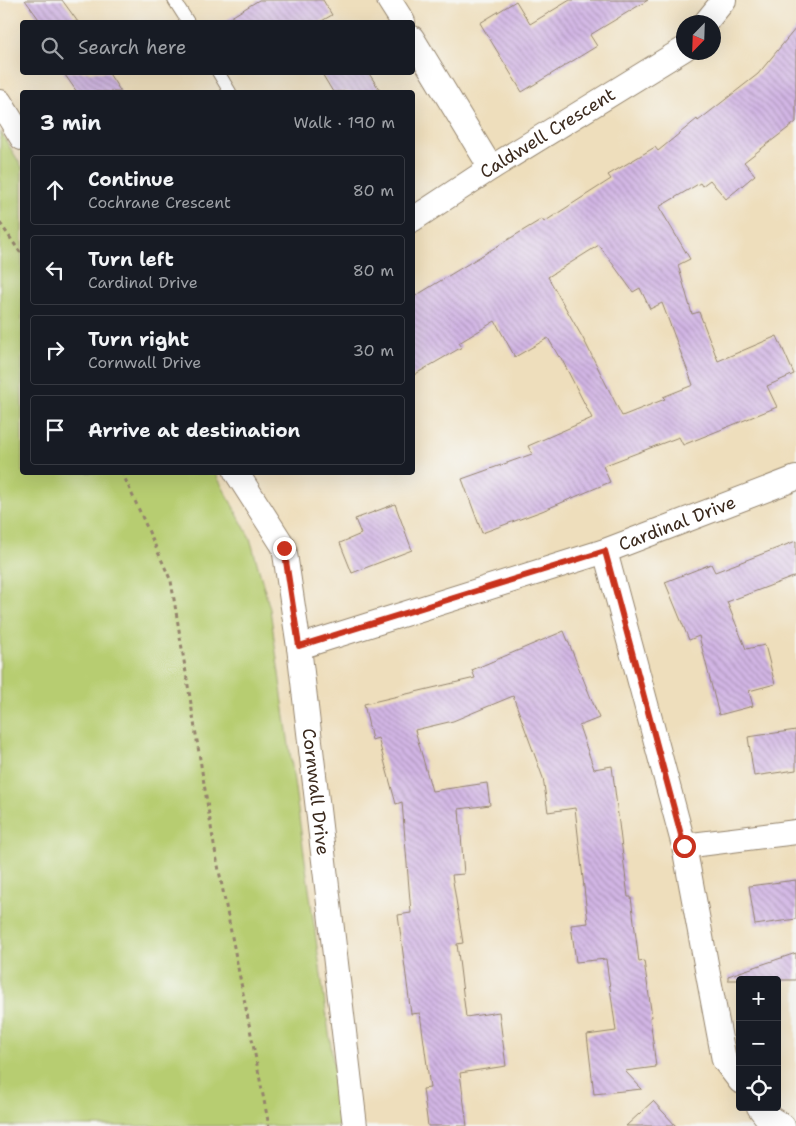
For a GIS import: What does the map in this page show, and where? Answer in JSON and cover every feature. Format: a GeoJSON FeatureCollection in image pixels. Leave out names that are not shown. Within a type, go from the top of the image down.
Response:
{"type":"FeatureCollection","features":[{"type":"Feature","properties":{"kind":"street"},"geometry":{"type":"LineString","coordinates":[[389,0],[402,20]]}},
{"type":"Feature","properties":{"kind":"street"},"geometry":{"type":"LineString","coordinates":[[712,15],[724,0]]}},
{"type":"Feature","properties":{"kind":"street"},"geometry":{"type":"LineString","coordinates":[[415,43],[491,168]]}},
{"type":"Feature","properties":{"kind":"street","name":"Caldwell Crescent"},"geometry":{"type":"LineString","coordinates":[[415,218],[491,168],[676,54]]}},
{"type":"Feature","properties":{"kind":"street"},"geometry":{"type":"LineString","coordinates":[[0,102],[20,135]]}},
{"type":"Feature","properties":{"kind":"street","name":"Cornwall Drive"},"geometry":{"type":"LineString","coordinates":[[238,475],[284,548],[299,646],[355,1126]]}},
{"type":"Feature","properties":{"kind":"street","name":"Cardinal Drive"},"geometry":{"type":"LineString","coordinates":[[299,646],[605,551],[796,478]]}},
{"type":"Feature","properties":{"kind":"street"},"geometry":{"type":"LineString","coordinates":[[605,551],[684,846],[724,1060],[736,1076]]}},
{"type":"Feature","properties":{"kind":"street"},"geometry":{"type":"LineString","coordinates":[[684,846],[796,832]]}},
{"type":"Feature","properties":{"kind":"street"},"geometry":{"type":"LineString","coordinates":[[762,1111],[765,1116],[783,1126]]}},
{"type":"Feature","properties":{"kind":"lane"},"geometry":{"type":"LineString","coordinates":[[174,0],[187,20]]}},
{"type":"Feature","properties":{"kind":"lane"},"geometry":{"type":"LineString","coordinates":[[220,75],[229,90]]}},
{"type":"Feature","properties":{"kind":"path"},"geometry":{"type":"LineString","coordinates":[[0,223],[20,252]]}},
{"type":"Feature","properties":{"kind":"path"},"geometry":{"type":"LineString","coordinates":[[123,475],[171,581],[214,845],[269,1126]]}},
{"type":"Feature","properties":{"kind":"green space"},"geometry":{"type":"Polygon","coordinates":[[[0,131],[20,164],[20,475],[216,475],[250,538],[270,609],[342,1126],[0,1126],[0,131]]]}},
{"type":"Feature","properties":{"kind":"building"},"geometry":{"type":"Polygon","coordinates":[[[25,0],[62,0],[77,20],[40,20],[25,0]]]}},
{"type":"Feature","properties":{"kind":"building"},"geometry":{"type":"Polygon","coordinates":[[[259,0],[323,0],[332,15],[323,20],[226,20],[259,0]]]}},
{"type":"Feature","properties":{"kind":"building"},"geometry":{"type":"Polygon","coordinates":[[[570,0],[648,0],[590,35],[597,46],[522,92],[480,23],[516,1],[530,24],[570,0]]]}},
{"type":"Feature","properties":{"kind":"building"},"geometry":{"type":"Polygon","coordinates":[[[796,28],[796,122],[744,162],[755,175],[726,199],[710,180],[702,186],[700,183],[659,207],[690,259],[678,265],[692,314],[699,312],[718,361],[777,336],[794,374],[767,386],[777,407],[683,445],[679,437],[603,466],[610,482],[542,511],[482,533],[462,479],[532,454],[528,446],[592,418],[560,356],[548,338],[515,357],[495,321],[459,343],[462,347],[415,374],[415,296],[542,219],[544,222],[611,179],[608,175],[655,147],[658,151],[697,119],[698,121],[758,74],[796,28]],[[599,245],[548,277],[585,342],[622,416],[665,399],[663,397],[693,385],[662,303],[650,309],[640,288],[633,292],[599,245]]]}},
{"type":"Feature","properties":{"kind":"building"},"geometry":{"type":"Polygon","coordinates":[[[65,75],[110,75],[120,90],[76,90],[65,75]]]}},
{"type":"Feature","properties":{"kind":"building"},"geometry":{"type":"Polygon","coordinates":[[[323,75],[370,75],[380,90],[332,90],[323,75]]]}},
{"type":"Feature","properties":{"kind":"building"},"geometry":{"type":"Polygon","coordinates":[[[395,504],[412,550],[352,573],[340,543],[361,534],[355,519],[395,504]]]}},
{"type":"Feature","properties":{"kind":"building"},"geometry":{"type":"Polygon","coordinates":[[[796,541],[796,576],[727,602],[746,649],[765,645],[775,684],[749,691],[753,706],[719,715],[699,636],[689,640],[665,582],[711,564],[715,572],[796,541]]]}},
{"type":"Feature","properties":{"kind":"building"},"geometry":{"type":"Polygon","coordinates":[[[564,631],[599,718],[579,726],[594,769],[612,766],[628,897],[631,897],[639,962],[644,961],[652,1017],[650,1017],[656,1067],[625,1071],[642,1089],[594,1094],[587,1035],[616,1031],[606,959],[576,962],[571,925],[588,923],[575,808],[548,812],[543,778],[513,696],[453,721],[415,730],[432,791],[487,783],[490,805],[459,809],[464,874],[452,875],[463,943],[457,944],[466,1017],[499,1012],[506,1066],[460,1073],[467,1126],[428,1126],[423,1089],[430,1088],[420,1013],[411,1014],[398,915],[411,913],[402,802],[396,804],[378,738],[372,740],[364,704],[475,678],[472,670],[564,631]]]}},
{"type":"Feature","properties":{"kind":"building"},"geometry":{"type":"Polygon","coordinates":[[[796,730],[796,770],[754,776],[748,737],[796,730]]]}},
{"type":"Feature","properties":{"kind":"building"},"geometry":{"type":"Polygon","coordinates":[[[796,880],[796,919],[755,925],[749,886],[796,880]]]}},
{"type":"Feature","properties":{"kind":"building"},"geometry":{"type":"Polygon","coordinates":[[[796,953],[796,980],[781,980],[781,976],[736,976],[736,980],[728,980],[728,976],[796,953]]]}},
{"type":"Feature","properties":{"kind":"building"},"geometry":{"type":"Polygon","coordinates":[[[653,1101],[676,1126],[626,1126],[653,1101]]]}},
{"type":"Feature","properties":{"kind":"route"},"geometry":{"type":"LineString","coordinates":[[284,548],[299,646],[605,551],[684,846]]}}]}
